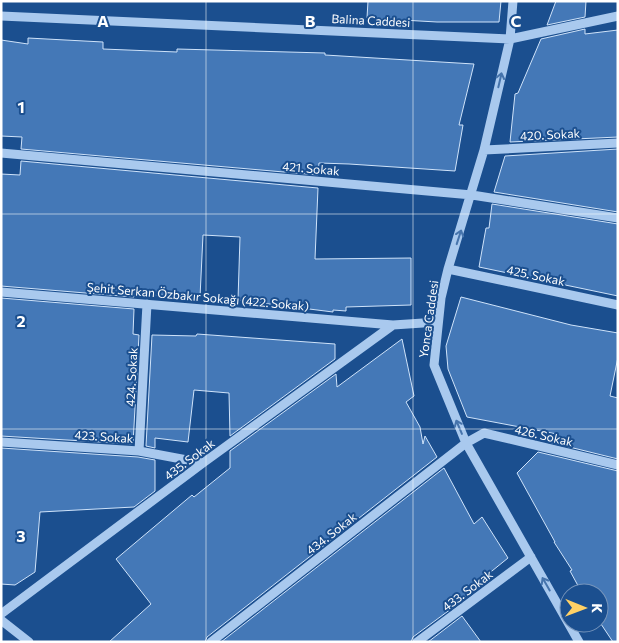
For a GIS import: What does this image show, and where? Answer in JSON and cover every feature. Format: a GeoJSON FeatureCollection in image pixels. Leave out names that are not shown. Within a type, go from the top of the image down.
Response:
{"type":"FeatureCollection","features":[{"type":"Feature","properties":{"kind":"street","name":"Yonca Caddesi"},"geometry":{"type":"LineString","coordinates":[[513,1],[510,39],[484,150],[441,298],[434,365],[466,443],[579,642]]}},
{"type":"Feature","properties":{"kind":"street","name":"Balina Caddesi"},"geometry":{"type":"LineString","coordinates":[[1,16],[510,39],[618,16]]}},
{"type":"Feature","properties":{"kind":"street","name":"420. Sokak"},"geometry":{"type":"LineString","coordinates":[[484,150],[618,143]]}},
{"type":"Feature","properties":{"kind":"street","name":"421. Sokak"},"geometry":{"type":"LineString","coordinates":[[1,153],[472,195],[618,218]]}},
{"type":"Feature","properties":{"kind":"street","name":"425. Sokak"},"geometry":{"type":"LineString","coordinates":[[448,269],[618,305]]}},
{"type":"Feature","properties":{"kind":"street","name":"Şehit Serkan Özbakır Sokağı (422. Sokak)"},"geometry":{"type":"LineString","coordinates":[[1,292],[393,325],[438,322]]}},
{"type":"Feature","properties":{"kind":"street","name":"424. Sokak"},"geometry":{"type":"LineString","coordinates":[[139,451],[147,304]]}},
{"type":"Feature","properties":{"kind":"street","name":"435. Sokak"},"geometry":{"type":"LineString","coordinates":[[1,614],[203,463],[393,325]]}},
{"type":"Feature","properties":{"kind":"street","name":"426. Sokak"},"geometry":{"type":"LineString","coordinates":[[466,443],[484,433],[618,465]]}},
{"type":"Feature","properties":{"kind":"street","name":"423. Sokak"},"geometry":{"type":"LineString","coordinates":[[1,442],[139,451],[203,463]]}},
{"type":"Feature","properties":{"kind":"street","name":"434. Sokak"},"geometry":{"type":"LineString","coordinates":[[212,642],[466,443]]}},
{"type":"Feature","properties":{"kind":"street","name":"433. Sokak"},"geometry":{"type":"LineString","coordinates":[[418,642],[531,557]]}},
{"type":"Feature","properties":{"kind":"street"},"geometry":{"type":"LineString","coordinates":[[1,620],[29,642]]}},
{"type":"Feature","properties":{"kind":"building"},"geometry":{"type":"Polygon","coordinates":[[[368,1],[501,1],[499,22],[437,22],[367,18],[368,1]]]}},
{"type":"Feature","properties":{"kind":"building"},"geometry":{"type":"Polygon","coordinates":[[[556,1],[586,1],[585,17],[547,25],[556,1]]]}},
{"type":"Feature","properties":{"kind":"building"},"geometry":{"type":"Polygon","coordinates":[[[585,29],[585,34],[618,30],[618,137],[510,142],[515,94],[518,93],[541,39],[585,29]]]}},
{"type":"Feature","properties":{"kind":"building"},"geometry":{"type":"Polygon","coordinates":[[[28,38],[103,42],[103,49],[177,52],[177,49],[325,53],[325,55],[474,64],[459,125],[463,125],[455,171],[319,163],[318,175],[21,149],[22,137],[1,136],[1,40],[28,44],[28,38]]]}},
{"type":"Feature","properties":{"kind":"building"},"geometry":{"type":"Polygon","coordinates":[[[618,149],[618,212],[494,192],[505,156],[618,149]]]}},
{"type":"Feature","properties":{"kind":"building"},"geometry":{"type":"Polygon","coordinates":[[[21,161],[318,188],[315,259],[411,258],[411,305],[346,307],[346,311],[333,310],[333,312],[238,300],[240,237],[203,235],[200,297],[135,294],[134,297],[1,286],[1,174],[20,175],[21,161]]]}},
{"type":"Feature","properties":{"kind":"building"},"geometry":{"type":"Polygon","coordinates":[[[492,204],[618,224],[618,296],[479,267],[486,228],[489,228],[492,204]]]}},
{"type":"Feature","properties":{"kind":"building"},"geometry":{"type":"Polygon","coordinates":[[[461,297],[571,325],[618,333],[618,357],[610,396],[618,398],[618,459],[549,442],[557,434],[467,417],[448,369],[446,346],[461,297]]]}},
{"type":"Feature","properties":{"kind":"building"},"geometry":{"type":"Polygon","coordinates":[[[1,298],[134,309],[133,334],[139,335],[133,444],[1,436],[1,298]]]}},
{"type":"Feature","properties":{"kind":"building"},"geometry":{"type":"Polygon","coordinates":[[[197,334],[335,344],[335,359],[230,436],[229,393],[194,390],[188,442],[155,438],[155,448],[146,446],[152,335],[196,336],[197,334]]]}},
{"type":"Feature","properties":{"kind":"building"},"geometry":{"type":"Polygon","coordinates":[[[402,339],[414,396],[406,402],[420,427],[423,444],[425,436],[437,457],[207,637],[205,642],[109,642],[151,604],[116,559],[192,495],[194,497],[230,468],[230,451],[336,374],[337,387],[402,339]]]}},
{"type":"Feature","properties":{"kind":"building"},"geometry":{"type":"Polygon","coordinates":[[[1,448],[138,457],[155,460],[155,491],[134,507],[40,512],[35,572],[15,585],[1,584],[1,448]]]}},
{"type":"Feature","properties":{"kind":"building"},"geometry":{"type":"Polygon","coordinates":[[[538,452],[618,471],[618,642],[613,642],[607,633],[609,633],[609,583],[577,583],[570,571],[572,570],[554,542],[517,473],[538,452]]]}},
{"type":"Feature","properties":{"kind":"building"},"geometry":{"type":"Polygon","coordinates":[[[444,468],[474,524],[482,517],[508,558],[466,592],[468,594],[455,606],[413,637],[411,642],[221,642],[444,468]]]}},
{"type":"Feature","properties":{"kind":"building"},"geometry":{"type":"Polygon","coordinates":[[[462,616],[481,642],[428,642],[462,616]]]}}]}
